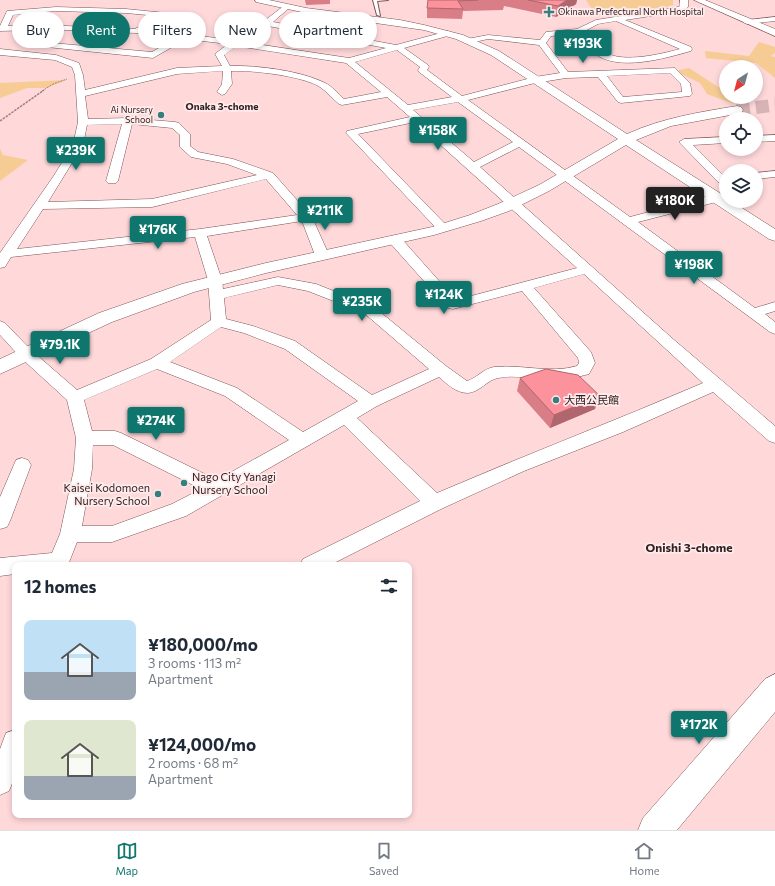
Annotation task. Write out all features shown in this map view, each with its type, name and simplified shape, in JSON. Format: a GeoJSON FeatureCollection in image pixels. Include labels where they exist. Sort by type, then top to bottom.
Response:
{"type":"FeatureCollection","features":[{"type":"Feature","properties":{"kind":"street"},"geometry":{"type":"LineString","coordinates":[[258,0],[267,1],[285,7],[395,22],[448,33],[470,41],[495,53],[775,236]]}},
{"type":"Feature","properties":{"kind":"street"},"geometry":{"type":"LineString","coordinates":[[542,43],[544,38],[549,34],[578,32],[590,27],[596,22],[680,9],[684,7],[684,0]]}},
{"type":"Feature","properties":{"kind":"street"},"geometry":{"type":"LineString","coordinates":[[698,0],[775,33]]}},
{"type":"Feature","properties":{"kind":"street"},"geometry":{"type":"LineString","coordinates":[[126,11],[138,4]]}},
{"type":"Feature","properties":{"kind":"street"},"geometry":{"type":"LineString","coordinates":[[271,19],[285,7]]}},
{"type":"Feature","properties":{"kind":"street"},"geometry":{"type":"LineString","coordinates":[[1,28],[10,13],[56,9],[166,14],[136,31],[64,28]]}},
{"type":"Feature","properties":{"kind":"street"},"geometry":{"type":"LineString","coordinates":[[578,32],[602,54],[608,57],[622,59],[659,57],[688,49],[617,19]]}},
{"type":"Feature","properties":{"kind":"street"},"geometry":{"type":"LineString","coordinates":[[747,22],[775,19]]}},
{"type":"Feature","properties":{"kind":"street"},"geometry":{"type":"LineString","coordinates":[[271,24],[399,48],[425,67],[422,70],[460,99],[629,220],[775,329]]}},
{"type":"Feature","properties":{"kind":"street"},"geometry":{"type":"LineString","coordinates":[[1,28],[12,28]]}},
{"type":"Feature","properties":{"kind":"street"},"geometry":{"type":"LineString","coordinates":[[267,48],[349,61],[448,33]]}},
{"type":"Feature","properties":{"kind":"street"},"geometry":{"type":"LineString","coordinates":[[470,41],[488,37],[542,43],[566,75]]}},
{"type":"Feature","properties":{"kind":"street"},"geometry":{"type":"LineString","coordinates":[[64,46],[153,54],[164,48]]}},
{"type":"Feature","properties":{"kind":"street"},"geometry":{"type":"LineString","coordinates":[[222,92],[227,84],[227,68],[219,54],[228,48]]}},
{"type":"Feature","properties":{"kind":"street"},"geometry":{"type":"LineString","coordinates":[[0,52],[56,58],[67,60],[76,65],[79,75],[83,122],[78,145],[40,206],[3,259]]}},
{"type":"Feature","properties":{"kind":"street"},"geometry":{"type":"LineString","coordinates":[[349,61],[418,118],[714,385],[775,436]]}},
{"type":"Feature","properties":{"kind":"street"},"geometry":{"type":"LineString","coordinates":[[80,94],[177,71],[227,68],[263,70],[306,78],[323,85],[342,102],[389,94]]}},
{"type":"Feature","properties":{"kind":"street"},"geometry":{"type":"LineString","coordinates":[[406,108],[460,99],[535,80],[566,75],[672,70],[684,83],[687,94],[620,100],[600,74]]}},
{"type":"Feature","properties":{"kind":"street"},"geometry":{"type":"LineString","coordinates":[[0,367],[75,330],[140,304],[215,288],[322,255],[395,240],[461,223],[514,203],[568,176],[626,139],[650,129],[684,119],[737,110]]}},
{"type":"Feature","properties":{"kind":"street"},"geometry":{"type":"LineString","coordinates":[[418,118],[351,133],[443,228]]}},
{"type":"Feature","properties":{"kind":"street"},"geometry":{"type":"LineString","coordinates":[[83,122],[128,121],[175,125],[185,134],[185,147],[195,155],[229,161],[269,175],[306,217],[322,255]]}},
{"type":"Feature","properties":{"kind":"street"},"geometry":{"type":"LineString","coordinates":[[112,181],[128,121]]}},
{"type":"Feature","properties":{"kind":"street"},"geometry":{"type":"LineString","coordinates":[[763,139],[775,138]]}},
{"type":"Feature","properties":{"kind":"street"},"geometry":{"type":"LineString","coordinates":[[719,140],[684,142],[719,175]]}},
{"type":"Feature","properties":{"kind":"street"},"geometry":{"type":"LineString","coordinates":[[473,167],[520,142]]}},
{"type":"Feature","properties":{"kind":"street"},"geometry":{"type":"LineString","coordinates":[[763,175],[775,174]]}},
{"type":"Feature","properties":{"kind":"street"},"geometry":{"type":"LineString","coordinates":[[40,206],[152,203],[269,175]]}},
{"type":"Feature","properties":{"kind":"street"},"geometry":{"type":"LineString","coordinates":[[696,184],[719,181]]}},
{"type":"Feature","properties":{"kind":"street"},"geometry":{"type":"LineString","coordinates":[[629,220],[716,198]]}},
{"type":"Feature","properties":{"kind":"street"},"geometry":{"type":"LineString","coordinates":[[3,259],[200,233],[306,217]]}},
{"type":"Feature","properties":{"kind":"street"},"geometry":{"type":"LineString","coordinates":[[200,233],[215,288],[218,322]]}},
{"type":"Feature","properties":{"kind":"street"},"geometry":{"type":"LineString","coordinates":[[395,240],[453,305],[587,269]]}},
{"type":"Feature","properties":{"kind":"street"},"geometry":{"type":"LineString","coordinates":[[215,288],[278,281],[311,287],[369,310],[440,370],[458,384],[467,387],[476,384],[492,373],[511,371],[553,375],[569,374],[583,370],[587,363],[585,356],[525,286]]}},
{"type":"Feature","properties":{"kind":"street"},"geometry":{"type":"LineString","coordinates":[[754,313],[775,306]]}},
{"type":"Feature","properties":{"kind":"street"},"geometry":{"type":"LineString","coordinates":[[75,397],[157,364],[218,322],[248,329],[290,344],[371,402]]}},
{"type":"Feature","properties":{"kind":"street"},"geometry":{"type":"LineString","coordinates":[[0,326],[26,354],[75,397],[85,438],[83,469],[70,534],[60,562]]}},
{"type":"Feature","properties":{"kind":"street"},"geometry":{"type":"LineString","coordinates":[[157,364],[231,392],[302,440]]}},
{"type":"Feature","properties":{"kind":"street"},"geometry":{"type":"LineString","coordinates":[[70,534],[112,534],[179,510],[371,402],[440,370]]}},
{"type":"Feature","properties":{"kind":"street"},"geometry":{"type":"LineString","coordinates":[[316,562],[434,502],[518,466],[617,427],[714,385]]}},
{"type":"Feature","properties":{"kind":"street"},"geometry":{"type":"LineString","coordinates":[[345,416],[434,502]]}},
{"type":"Feature","properties":{"kind":"street"},"geometry":{"type":"LineString","coordinates":[[85,438],[116,438],[217,488]]}},
{"type":"Feature","properties":{"kind":"street"},"geometry":{"type":"LineString","coordinates":[[0,521],[22,465]]}},
{"type":"Feature","properties":{"kind":"street"},"geometry":{"type":"LineString","coordinates":[[0,567],[12,566]]}},
{"type":"Feature","properties":{"kind":"street"},"geometry":{"type":"LineString","coordinates":[[655,830],[775,689]]}},
{"type":"Feature","properties":{"kind":"street"},"geometry":{"type":"LineString","coordinates":[[0,782],[12,750]]}},
{"type":"Feature","properties":{"kind":"lane"},"geometry":{"type":"LineString","coordinates":[[379,14],[375,0],[386,0]]}},
{"type":"Feature","properties":{"kind":"path"},"geometry":{"type":"LineString","coordinates":[[0,120],[53,84],[79,75]]}},
{"type":"Feature","properties":{"kind":"shaded area"},"geometry":{"type":"Polygon","coordinates":[[[586,0],[673,0],[673,5],[651,12],[626,12],[609,8],[599,11],[591,8],[586,0]]]}},
{"type":"Feature","properties":{"kind":"shaded area"},"geometry":{"type":"Polygon","coordinates":[[[759,42],[775,47],[775,53],[771,56],[775,57],[775,78],[763,69],[763,60],[726,60],[706,58],[705,51],[749,56],[759,42]]]}},
{"type":"Feature","properties":{"kind":"shaded area"},"geometry":{"type":"Polygon","coordinates":[[[689,68],[719,87],[719,98],[707,94],[700,83],[675,71],[689,68]]]}},
{"type":"Feature","properties":{"kind":"shaded area"},"geometry":{"type":"Polygon","coordinates":[[[67,80],[46,88],[27,88],[0,98],[0,83],[67,80]]]}},
{"type":"Feature","properties":{"kind":"shaded area"},"geometry":{"type":"Polygon","coordinates":[[[0,149],[3,155],[28,160],[0,181],[0,149]]]}},
{"type":"Feature","properties":{"kind":"building"},"geometry":{"type":"Polygon","coordinates":[[[428,0],[478,0],[458,1],[463,9],[427,8],[428,0]]]}},
{"type":"Feature","properties":{"kind":"building"},"geometry":{"type":"Polygon","coordinates":[[[528,0],[567,0],[558,6],[528,0]]]}},
{"type":"Feature","properties":{"kind":"building"},"geometry":{"type":"Polygon","coordinates":[[[546,369],[578,375],[600,396],[554,415],[520,378],[546,369]]]}},
{"type":"Feature","properties":{"kind":"tunnel"},"geometry":{"type":"LineString","coordinates":[[737,110],[775,105]]}},
{"type":"Feature","properties":{"kind":"place","name":"Okinawa Prefectural North Hospital"},"geometry":{"type":"Point","coordinates":[549,12]}},
{"type":"Feature","properties":{"kind":"place","name":"Ai Nursery School"},"geometry":{"type":"Point","coordinates":[161,115]}},
{"type":"Feature","properties":{"kind":"place","name":"大西公民館"},"geometry":{"type":"Point","coordinates":[556,400]}},
{"type":"Feature","properties":{"kind":"place","name":"Nago City Yanagi Nursery School"},"geometry":{"type":"Point","coordinates":[184,483]}},
{"type":"Feature","properties":{"kind":"place","name":"Kaisei Kodomoen Nursery School"},"geometry":{"type":"Point","coordinates":[158,494]}},
{"type":"Feature","properties":{"kind":"district","name":"Onaka 3-chome"},"geometry":{"type":"Point","coordinates":[222,106]}},
{"type":"Feature","properties":{"kind":"district","name":"Onishi 3-chome"},"geometry":{"type":"Point","coordinates":[689,548]}}]}
